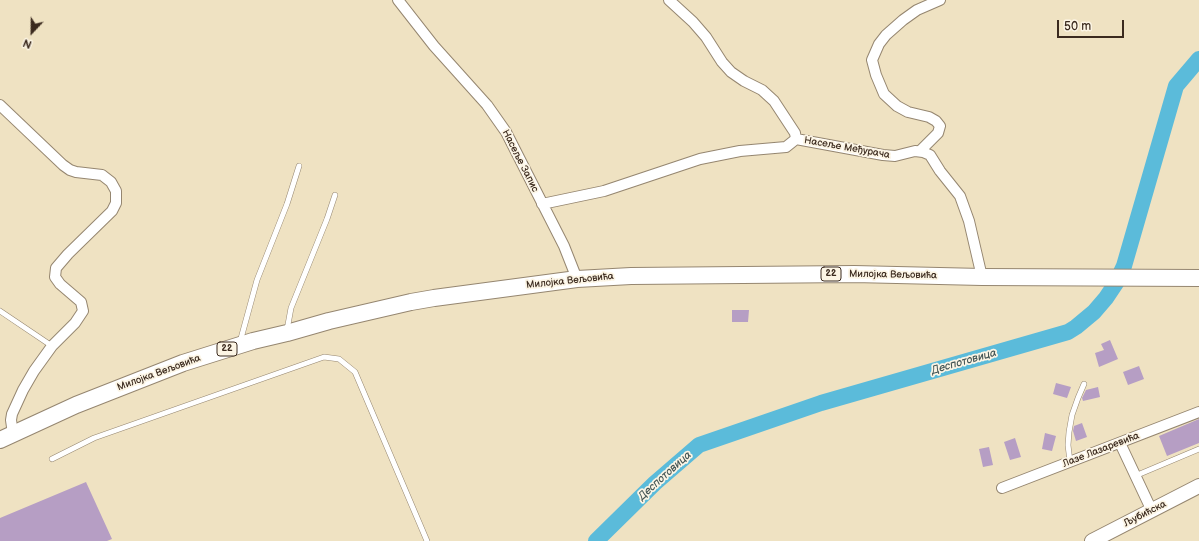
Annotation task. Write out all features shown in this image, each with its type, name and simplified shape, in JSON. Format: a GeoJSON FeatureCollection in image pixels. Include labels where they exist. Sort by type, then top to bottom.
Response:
{"type":"FeatureCollection","features":[{"type":"Feature","properties":{"kind":"main road","name":"Милојка Вељовића"},"geometry":{"type":"LineString","coordinates":[[6,437],[76,405],[137,380],[239,345],[329,321],[411,302],[576,279],[706,274],[854,274],[982,277],[1199,278]]}},
{"type":"Feature","properties":{"kind":"street","name":"Насеље Запис"},"geometry":{"type":"LineString","coordinates":[[398,0],[434,46],[487,105],[506,132],[564,246],[576,279]]}},
{"type":"Feature","properties":{"kind":"street","name":"Насеље Међурача"},"geometry":{"type":"LineString","coordinates":[[669,0],[693,22],[706,37],[722,62],[731,72],[744,81],[762,90],[774,101],[795,133],[796,139]]}},
{"type":"Feature","properties":{"kind":"street"},"geometry":{"type":"LineString","coordinates":[[920,152],[938,133],[940,126],[936,121],[929,117],[908,112],[892,102],[884,94],[876,75],[872,60],[879,44],[886,35],[917,10],[940,0]]}},
{"type":"Feature","properties":{"kind":"street"},"geometry":{"type":"LineString","coordinates":[[0,105],[63,165],[76,172],[102,175],[111,182],[116,191],[116,203],[112,211],[60,262],[56,268],[55,276],[60,284],[81,302],[83,310],[75,323],[52,346],[34,371],[14,406],[6,437]]}},
{"type":"Feature","properties":{"kind":"street","name":"Насеље Међурача"},"geometry":{"type":"LineString","coordinates":[[542,204],[604,191],[700,159],[740,151],[786,147],[796,139],[883,156],[895,156],[915,151],[920,152]]}},
{"type":"Feature","properties":{"kind":"street"},"geometry":{"type":"LineString","coordinates":[[920,152],[930,155],[940,171],[960,196],[969,221],[982,277]]}},
{"type":"Feature","properties":{"kind":"street","name":"Лазе Лазаревића"},"geometry":{"type":"LineString","coordinates":[[1002,488],[1199,412]]}},
{"type":"Feature","properties":{"kind":"street"},"geometry":{"type":"LineString","coordinates":[[1120,443],[1152,511]]}},
{"type":"Feature","properties":{"kind":"street","name":"Љубићска"},"geometry":{"type":"LineString","coordinates":[[1092,541],[1199,486]]}},
{"type":"Feature","properties":{"kind":"lane"},"geometry":{"type":"LineString","coordinates":[[239,345],[257,280],[299,166]]}},
{"type":"Feature","properties":{"kind":"lane"},"geometry":{"type":"LineString","coordinates":[[287,333],[290,308],[326,219],[334,195]]}},
{"type":"Feature","properties":{"kind":"lane"},"geometry":{"type":"LineString","coordinates":[[0,311],[52,346]]}},
{"type":"Feature","properties":{"kind":"lane"},"geometry":{"type":"LineString","coordinates":[[52,459],[94,438],[324,357],[339,359],[355,372],[427,541]]}},
{"type":"Feature","properties":{"kind":"lane"},"geometry":{"type":"LineString","coordinates":[[1070,462],[1068,444],[1072,415],[1084,384]]}},
{"type":"Feature","properties":{"kind":"lane"},"geometry":{"type":"LineString","coordinates":[[1135,476],[1199,449]]}},
{"type":"Feature","properties":{"kind":"building"},"geometry":{"type":"Polygon","coordinates":[[[732,310],[749,310],[748,322],[732,322],[732,310]]]}},
{"type":"Feature","properties":{"kind":"building"},"geometry":{"type":"Polygon","coordinates":[[[1110,340],[1118,359],[1099,367],[1095,353],[1104,350],[1101,344],[1110,340]]]}},
{"type":"Feature","properties":{"kind":"building"},"geometry":{"type":"Polygon","coordinates":[[[1139,366],[1144,379],[1128,385],[1123,372],[1139,366]]]}},
{"type":"Feature","properties":{"kind":"building"},"geometry":{"type":"Polygon","coordinates":[[[1056,383],[1071,387],[1067,398],[1053,394],[1056,383]]]}},
{"type":"Feature","properties":{"kind":"building"},"geometry":{"type":"Polygon","coordinates":[[[1098,387],[1100,397],[1083,401],[1082,398],[1086,390],[1098,387]]]}},
{"type":"Feature","properties":{"kind":"building"},"geometry":{"type":"Polygon","coordinates":[[[1199,419],[1199,443],[1167,456],[1159,436],[1199,419]]]}},
{"type":"Feature","properties":{"kind":"building"},"geometry":{"type":"Polygon","coordinates":[[[1082,423],[1087,437],[1076,441],[1073,431],[1074,426],[1082,423]]]}},
{"type":"Feature","properties":{"kind":"building"},"geometry":{"type":"Polygon","coordinates":[[[1045,433],[1056,436],[1052,451],[1042,449],[1045,433]]]}},
{"type":"Feature","properties":{"kind":"building"},"geometry":{"type":"Polygon","coordinates":[[[1015,438],[1021,457],[1010,460],[1004,442],[1015,438]]]}},
{"type":"Feature","properties":{"kind":"building"},"geometry":{"type":"Polygon","coordinates":[[[989,447],[993,465],[983,467],[979,449],[989,447]]]}},
{"type":"Feature","properties":{"kind":"building"},"geometry":{"type":"Polygon","coordinates":[[[86,482],[112,539],[107,541],[0,541],[0,518],[86,482]]]}},
{"type":"Feature","properties":{"kind":"waterway","name":"Деспотовица"},"geometry":{"type":"LineString","coordinates":[[596,541],[655,483],[699,445],[821,403],[1068,332],[1076,327],[1094,312],[1106,298],[1116,283],[1124,266],[1176,86],[1199,59]]}}]}
